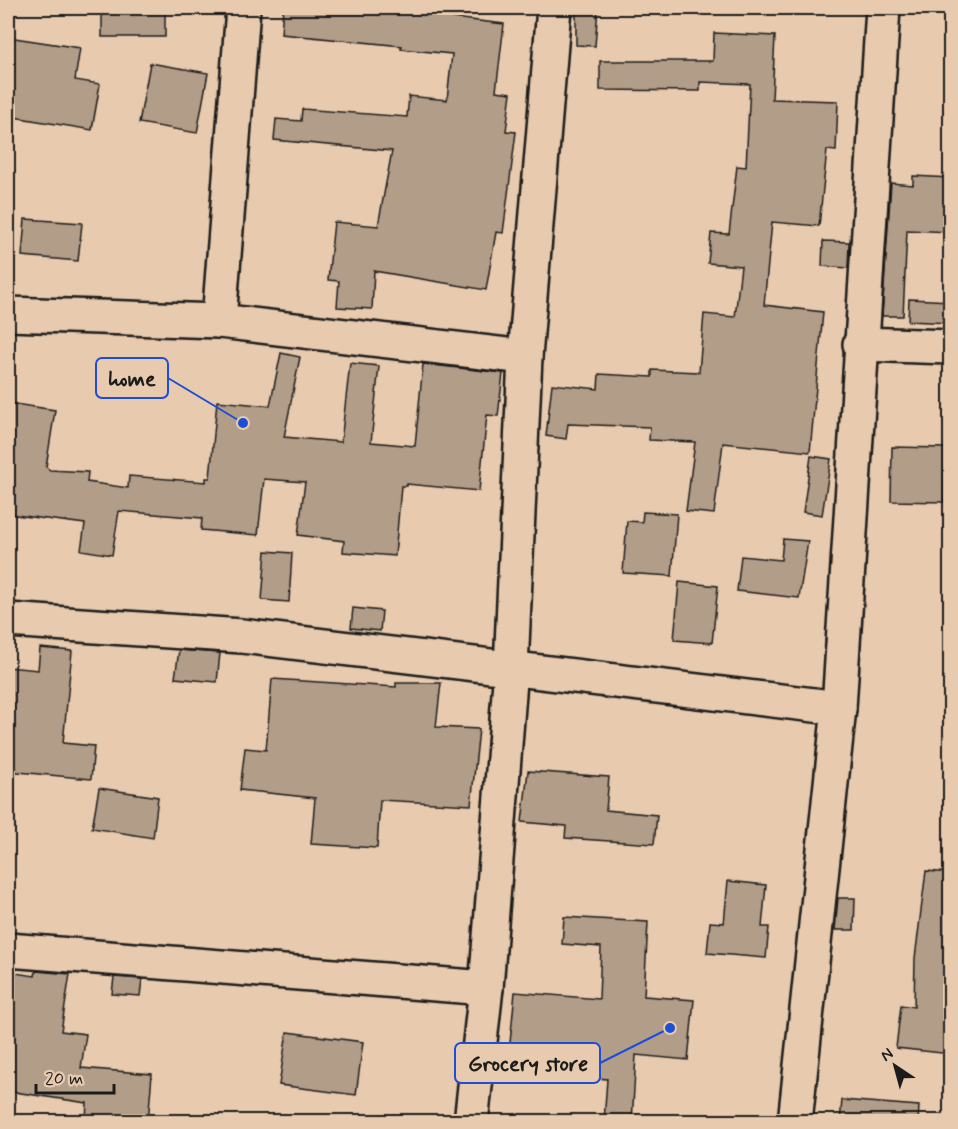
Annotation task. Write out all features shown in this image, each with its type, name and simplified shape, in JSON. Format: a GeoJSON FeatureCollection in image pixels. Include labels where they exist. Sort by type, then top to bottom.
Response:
{"type":"FeatureCollection","features":[{"type":"Feature","properties":{"kind":"street"},"geometry":{"type":"LineString","coordinates":[[219,321],[243,8]]}},
{"type":"Feature","properties":{"kind":"street"},"geometry":{"type":"LineString","coordinates":[[471,1122],[486,988],[511,668],[525,357],[554,8]]}},
{"type":"Feature","properties":{"kind":"street"},"geometry":{"type":"LineString","coordinates":[[795,1122],[839,708],[860,344],[883,8]]}},
{"type":"Feature","properties":{"kind":"street"},"geometry":{"type":"LineString","coordinates":[[8,314],[219,321],[525,357]]}},
{"type":"Feature","properties":{"kind":"street"},"geometry":{"type":"LineString","coordinates":[[860,344],[951,346]]}},
{"type":"Feature","properties":{"kind":"street"},"geometry":{"type":"LineString","coordinates":[[8,620],[242,636],[839,708]]}},
{"type":"Feature","properties":{"kind":"street"},"geometry":{"type":"LineString","coordinates":[[8,950],[486,988]]}},
{"type":"Feature","properties":{"kind":"building"},"geometry":{"type":"Polygon","coordinates":[[[102,8],[165,8],[165,37],[102,37],[102,8]]]}},
{"type":"Feature","properties":{"kind":"building"},"geometry":{"type":"Polygon","coordinates":[[[283,8],[453,8],[453,18],[504,24],[496,91],[511,93],[506,131],[516,132],[503,233],[496,232],[486,290],[374,271],[372,309],[337,307],[339,281],[328,280],[334,222],[378,226],[392,151],[274,140],[276,119],[301,121],[302,109],[407,117],[409,96],[447,100],[452,54],[401,49],[402,46],[281,34],[283,8]]]}},
{"type":"Feature","properties":{"kind":"building"},"geometry":{"type":"Polygon","coordinates":[[[576,8],[598,8],[595,46],[576,45],[576,8]]]}},
{"type":"Feature","properties":{"kind":"building"},"geometry":{"type":"Polygon","coordinates":[[[714,33],[775,36],[772,99],[838,101],[836,151],[827,150],[819,226],[772,222],[764,305],[823,312],[810,452],[723,443],[714,514],[686,511],[695,442],[649,440],[650,427],[568,424],[566,439],[546,436],[552,384],[598,389],[599,374],[652,377],[652,370],[699,372],[704,314],[735,317],[741,266],[708,263],[711,233],[729,234],[737,166],[746,167],[750,84],[700,82],[700,91],[600,90],[600,61],[713,61],[714,33]]]}},
{"type":"Feature","properties":{"kind":"building"},"geometry":{"type":"Polygon","coordinates":[[[8,37],[80,48],[75,80],[100,84],[92,130],[8,116],[8,37]]]}},
{"type":"Feature","properties":{"kind":"building"},"geometry":{"type":"Polygon","coordinates":[[[150,63],[208,73],[197,133],[139,123],[150,63]]]}},
{"type":"Feature","properties":{"kind":"building"},"geometry":{"type":"Polygon","coordinates":[[[913,176],[951,178],[951,232],[907,230],[903,316],[882,316],[891,183],[913,185],[913,176]]]}},
{"type":"Feature","properties":{"kind":"building"},"geometry":{"type":"Polygon","coordinates":[[[25,219],[82,223],[78,261],[22,256],[25,219]]]}},
{"type":"Feature","properties":{"kind":"building"},"geometry":{"type":"Polygon","coordinates":[[[823,241],[849,242],[848,268],[822,266],[823,241]]]}},
{"type":"Feature","properties":{"kind":"building"},"geometry":{"type":"Polygon","coordinates":[[[909,299],[951,301],[951,323],[908,321],[909,299]]]}},
{"type":"Feature","properties":{"kind":"building"},"geometry":{"type":"Polygon","coordinates":[[[281,353],[300,357],[284,437],[341,442],[350,363],[379,366],[371,442],[415,446],[423,364],[503,373],[498,416],[487,415],[479,491],[407,484],[407,486],[401,486],[395,556],[343,552],[344,541],[298,535],[305,482],[264,479],[258,535],[201,530],[202,518],[119,511],[112,555],[81,550],[85,524],[8,514],[8,403],[55,410],[46,467],[50,470],[88,472],[87,482],[128,488],[129,476],[206,482],[206,478],[210,478],[217,401],[270,406],[281,353]]]}},
{"type":"Feature","properties":{"kind":"building"},"geometry":{"type":"Polygon","coordinates":[[[892,447],[945,448],[944,502],[891,501],[892,447]]]}},
{"type":"Feature","properties":{"kind":"building"},"geometry":{"type":"Polygon","coordinates":[[[811,456],[831,459],[822,515],[803,512],[811,456]]]}},
{"type":"Feature","properties":{"kind":"building"},"geometry":{"type":"Polygon","coordinates":[[[643,512],[677,514],[672,576],[623,573],[627,521],[642,522],[643,512]]]}},
{"type":"Feature","properties":{"kind":"building"},"geometry":{"type":"Polygon","coordinates":[[[783,539],[808,541],[799,598],[737,591],[741,556],[781,560],[783,539]]]}},
{"type":"Feature","properties":{"kind":"building"},"geometry":{"type":"Polygon","coordinates":[[[266,551],[292,553],[289,602],[262,600],[266,551]]]}},
{"type":"Feature","properties":{"kind":"building"},"geometry":{"type":"Polygon","coordinates":[[[679,582],[718,586],[712,643],[674,640],[679,582]]]}},
{"type":"Feature","properties":{"kind":"building"},"geometry":{"type":"Polygon","coordinates":[[[353,608],[382,611],[380,631],[351,628],[353,608]]]}},
{"type":"Feature","properties":{"kind":"building"},"geometry":{"type":"Polygon","coordinates":[[[40,648],[72,651],[63,743],[94,746],[91,779],[8,771],[8,667],[38,670],[40,648]]]}},
{"type":"Feature","properties":{"kind":"building"},"geometry":{"type":"Polygon","coordinates":[[[179,650],[220,653],[217,682],[175,678],[179,650]]]}},
{"type":"Feature","properties":{"kind":"building"},"geometry":{"type":"Polygon","coordinates":[[[272,679],[396,687],[396,683],[441,683],[436,727],[479,729],[471,805],[380,800],[377,848],[311,844],[315,798],[240,790],[245,748],[266,750],[272,679]]]}},
{"type":"Feature","properties":{"kind":"building"},"geometry":{"type":"Polygon","coordinates":[[[528,771],[609,777],[606,810],[657,815],[654,844],[565,838],[566,826],[522,822],[528,771]]]}},
{"type":"Feature","properties":{"kind":"building"},"geometry":{"type":"Polygon","coordinates":[[[99,788],[158,797],[153,838],[92,828],[99,788]]]}},
{"type":"Feature","properties":{"kind":"building"},"geometry":{"type":"Polygon","coordinates":[[[926,871],[951,873],[951,1054],[896,1048],[901,1005],[914,1007],[915,958],[926,871]]]}},
{"type":"Feature","properties":{"kind":"building"},"geometry":{"type":"Polygon","coordinates":[[[728,881],[766,885],[762,927],[769,927],[766,958],[707,953],[710,922],[724,923],[728,881]]]}},
{"type":"Feature","properties":{"kind":"building"},"geometry":{"type":"Polygon","coordinates":[[[838,898],[855,898],[854,930],[835,930],[838,898]]]}},
{"type":"Feature","properties":{"kind":"building"},"geometry":{"type":"Polygon","coordinates":[[[564,917],[648,922],[644,996],[694,1000],[688,1060],[636,1055],[632,1122],[604,1122],[607,1079],[585,1077],[587,1049],[510,1043],[515,992],[599,999],[601,947],[562,944],[564,917]]]}},
{"type":"Feature","properties":{"kind":"building"},"geometry":{"type":"Polygon","coordinates":[[[36,971],[70,974],[61,1031],[86,1034],[81,1068],[152,1074],[148,1122],[86,1117],[87,1103],[8,1091],[8,972],[35,976],[36,971]]]}},
{"type":"Feature","properties":{"kind":"building"},"geometry":{"type":"Polygon","coordinates":[[[114,977],[142,979],[140,996],[112,994],[114,977]]]}},
{"type":"Feature","properties":{"kind":"building"},"geometry":{"type":"Polygon","coordinates":[[[287,1032],[363,1042],[356,1095],[279,1085],[287,1032]]]}},
{"type":"Feature","properties":{"kind":"building"},"geometry":{"type":"Polygon","coordinates":[[[842,1100],[919,1106],[918,1122],[840,1122],[842,1100]]]}},
{"type":"Feature","properties":{"kind":"place","name":"home"},"geometry":{"type":"Point","coordinates":[243,423]}},
{"type":"Feature","properties":{"kind":"place","name":"Grocery store"},"geometry":{"type":"Point","coordinates":[670,1028]}}]}
